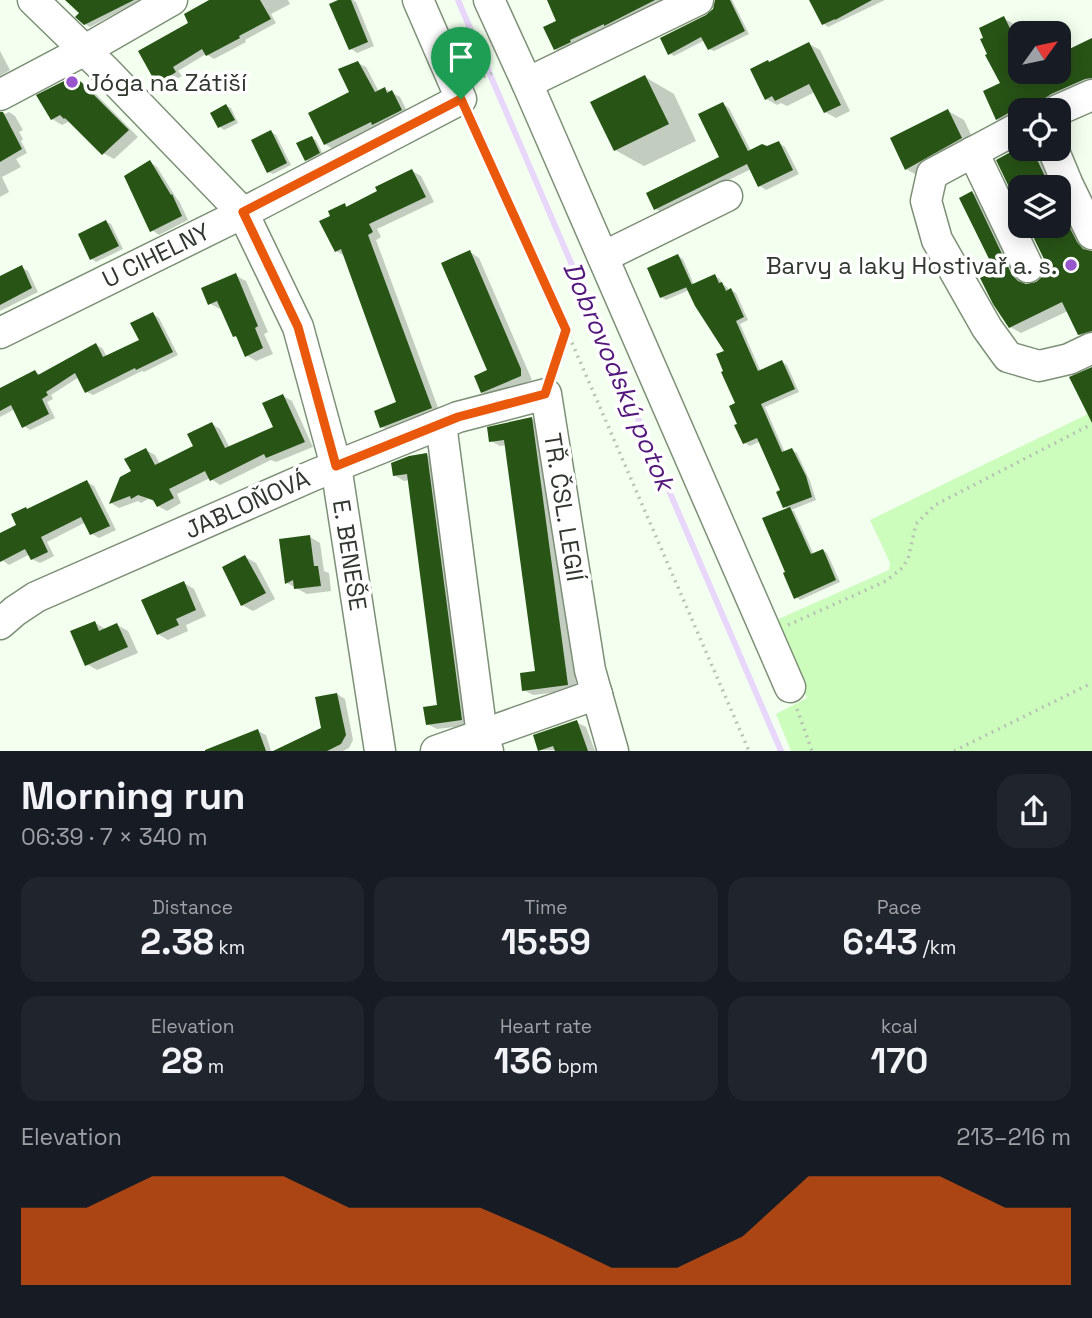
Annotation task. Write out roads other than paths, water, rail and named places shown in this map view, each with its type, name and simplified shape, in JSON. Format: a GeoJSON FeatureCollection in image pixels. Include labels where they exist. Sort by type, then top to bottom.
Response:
{"type":"FeatureCollection","features":[{"type":"Feature","properties":{"kind":"street","name":"E. BENEŠE"},"geometry":{"type":"LineString","coordinates":[[33,0],[243,212],[298,327],[336,466],[380,751]]}},
{"type":"Feature","properties":{"kind":"street"},"geometry":{"type":"LineString","coordinates":[[0,94],[85,50],[172,0]]}},
{"type":"Feature","properties":{"kind":"street","name":"U CIHELNY"},"geometry":{"type":"LineString","coordinates":[[0,333],[243,212],[467,90],[418,0]]}},
{"type":"Feature","properties":{"kind":"street"},"geometry":{"type":"LineString","coordinates":[[489,0],[790,687]]}},
{"type":"Feature","properties":{"kind":"street"},"geometry":{"type":"LineString","coordinates":[[527,83],[698,0]]}},
{"type":"Feature","properties":{"kind":"street"},"geometry":{"type":"LineString","coordinates":[[1071,104],[1092,95]]}},
{"type":"Feature","properties":{"kind":"street"},"geometry":{"type":"LineString","coordinates":[[1008,133],[932,174],[926,201],[937,240],[987,328],[1008,357],[1039,366],[1069,359],[1092,348]]}},
{"type":"Feature","properties":{"kind":"street"},"geometry":{"type":"LineString","coordinates":[[973,152],[1028,267]]}},
{"type":"Feature","properties":{"kind":"street"},"geometry":{"type":"LineString","coordinates":[[1058,161],[1092,234]]}},
{"type":"Feature","properties":{"kind":"street"},"geometry":{"type":"LineString","coordinates":[[603,257],[727,196]]}},
{"type":"Feature","properties":{"kind":"street","name":"JABLOŇOVÁ"},"geometry":{"type":"LineString","coordinates":[[0,624],[36,597],[336,466],[458,417],[545,394]]}},
{"type":"Feature","properties":{"kind":"street","name":"TŘ. ČSL. LEGIÍ"},"geometry":{"type":"LineString","coordinates":[[545,394],[590,670],[613,751]]}},
{"type":"Feature","properties":{"kind":"street"},"geometry":{"type":"LineString","coordinates":[[442,424],[485,743]]}},
{"type":"Feature","properties":{"kind":"street"},"geometry":{"type":"LineString","coordinates":[[436,751],[485,743],[597,694]]}},
{"type":"Feature","properties":{"kind":"waterway","name":"Dobrovodský potok"},"geometry":{"type":"LineString","coordinates":[[458,0],[781,751]]}},
{"type":"Feature","properties":{"kind":"place","name":"Jóga na Zátiší"},"geometry":{"type":"Point","coordinates":[72,82]}},
{"type":"Feature","properties":{"kind":"place","name":"Barvy a laky Hostivař a. s."},"geometry":{"type":"Point","coordinates":[1071,265]}}]}
